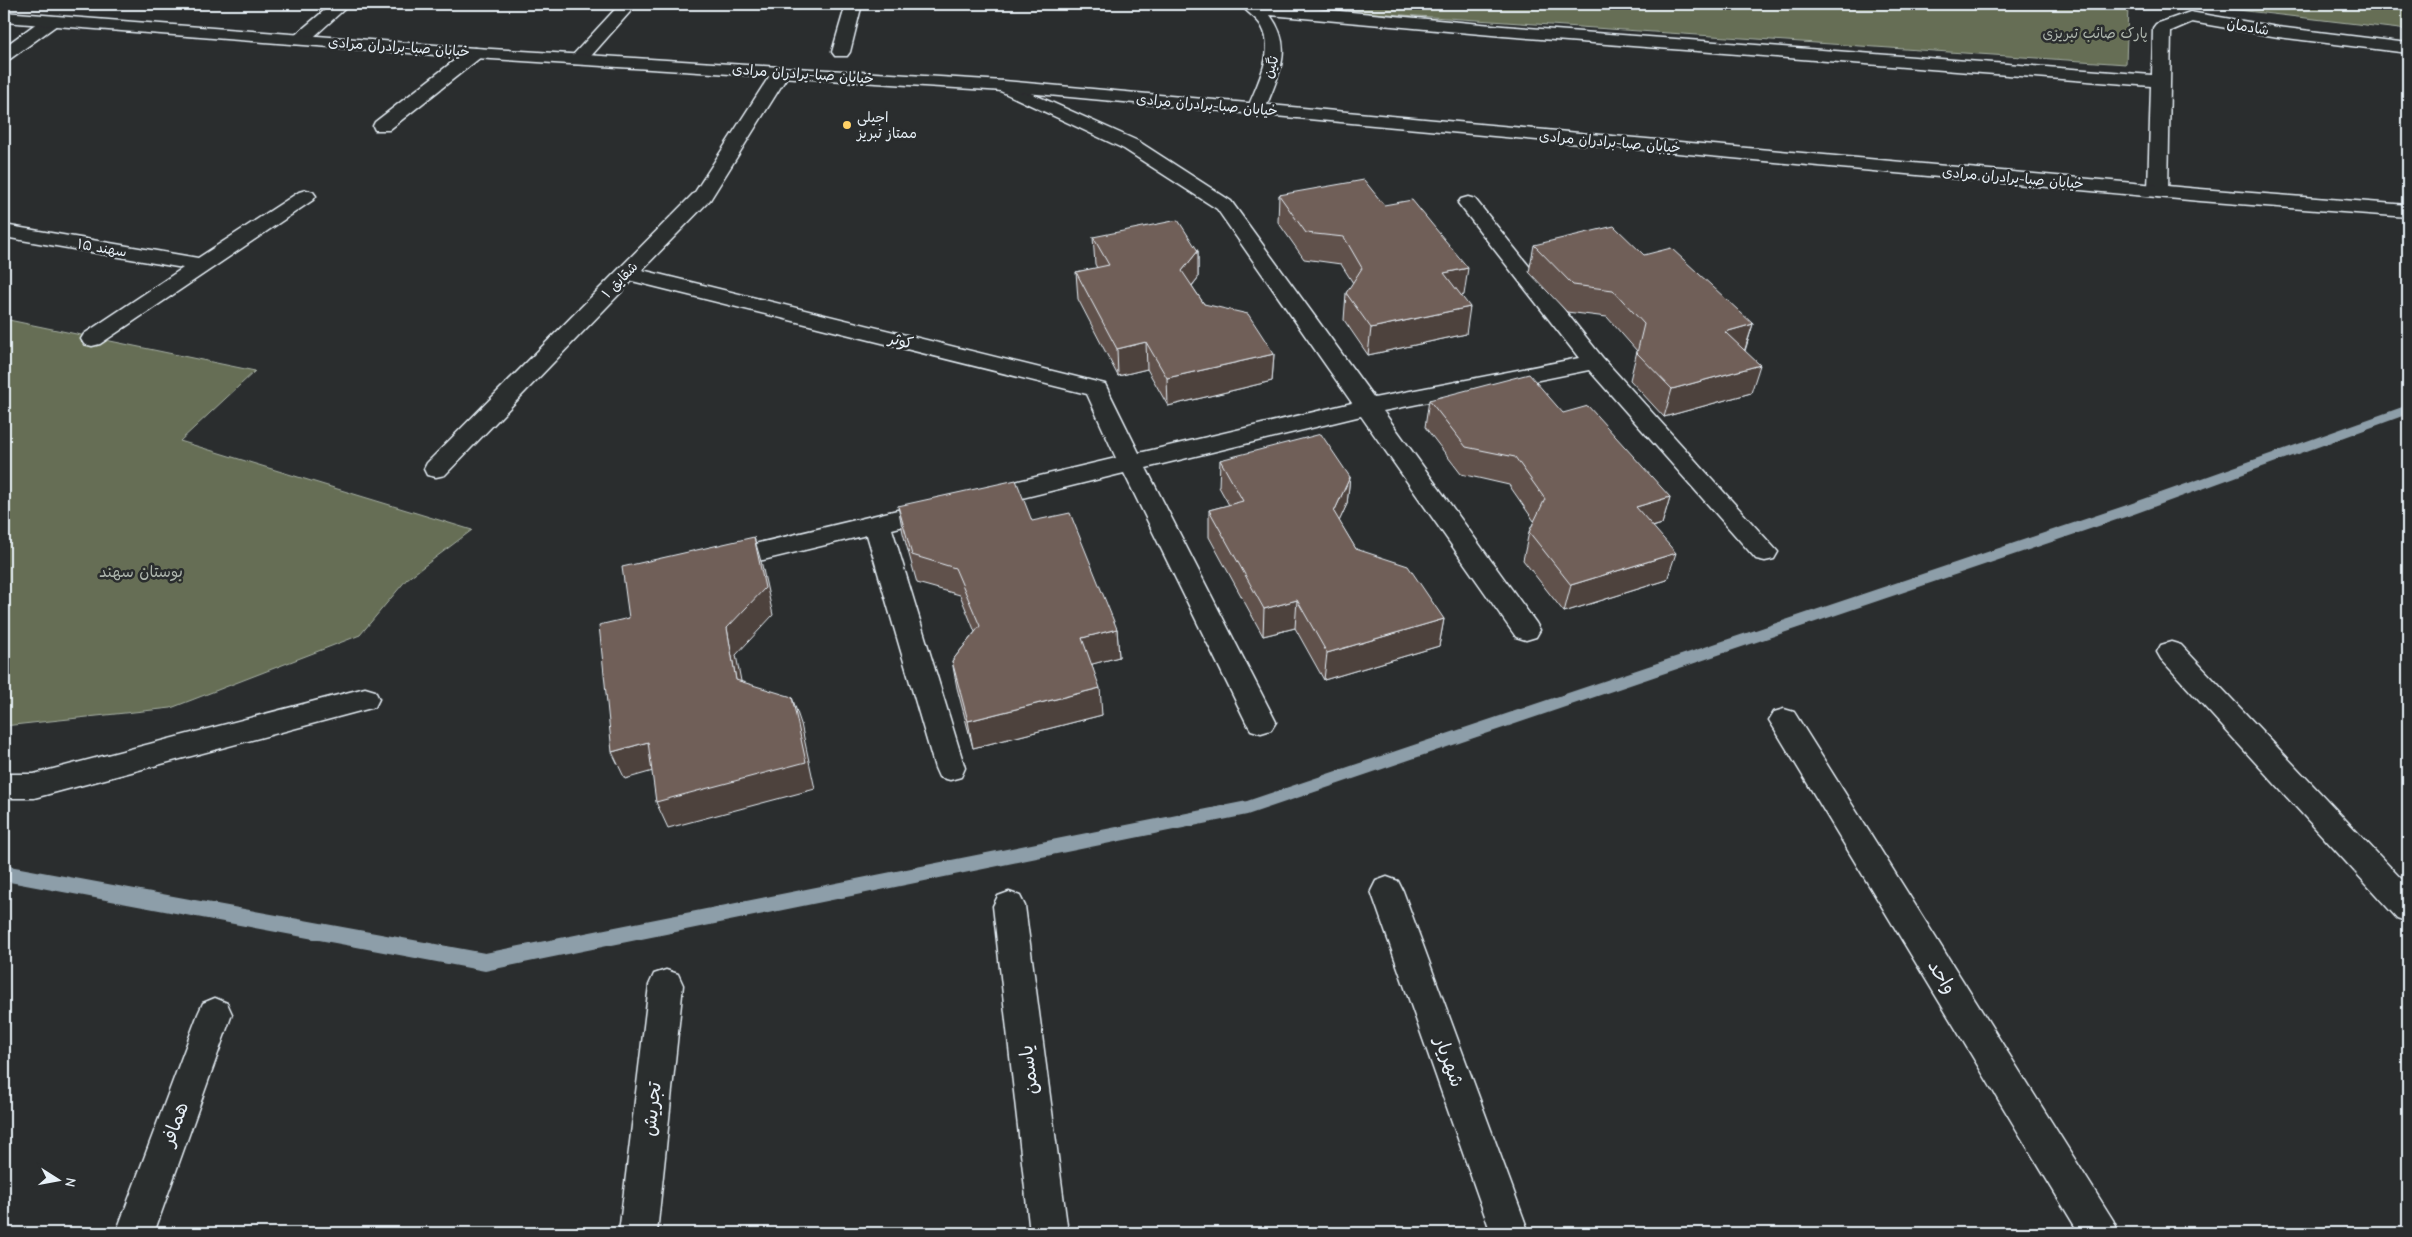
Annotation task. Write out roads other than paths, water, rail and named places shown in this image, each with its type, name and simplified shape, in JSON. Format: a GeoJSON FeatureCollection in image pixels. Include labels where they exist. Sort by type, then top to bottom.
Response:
{"type":"FeatureCollection","features":[{"type":"Feature","properties":{"kind":"street"},"geometry":{"type":"LineString","coordinates":[[4,55],[77,4]]}},
{"type":"Feature","properties":{"kind":"street"},"geometry":{"type":"LineString","coordinates":[[300,40],[342,4]]}},
{"type":"Feature","properties":{"kind":"street"},"geometry":{"type":"LineString","coordinates":[[578,60],[629,4]]}},
{"type":"Feature","properties":{"kind":"street"},"geometry":{"type":"LineString","coordinates":[[841,52],[854,4]]}},
{"type":"Feature","properties":{"kind":"street"},"geometry":{"type":"LineString","coordinates":[[1252,6],[1523,32],[2159,81]]}},
{"type":"Feature","properties":{"kind":"street","name":"نگین"},"geometry":{"type":"LineString","coordinates":[[1252,6],[1273,29],[1277,47],[1256,110]]}},
{"type":"Feature","properties":{"kind":"street","name":"خیابان صبا-برادران مرادی"},"geometry":{"type":"LineString","coordinates":[[4,17],[475,53],[1004,86],[2158,191],[2408,211]]}},
{"type":"Feature","properties":{"kind":"street","name":"شادمان"},"geometry":{"type":"LineString","coordinates":[[2158,191],[2159,81],[2162,28],[2190,17],[2278,32],[2408,48]]}},
{"type":"Feature","properties":{"kind":"street"},"geometry":{"type":"LineString","coordinates":[[382,126],[475,53]]}},
{"type":"Feature","properties":{"kind":"street","name":"شقایق ۱"},"geometry":{"type":"LineString","coordinates":[[436,469],[703,196],[781,72]]}},
{"type":"Feature","properties":{"kind":"street"},"geometry":{"type":"LineString","coordinates":[[1004,86],[1132,145],[1224,205],[1526,630]]}},
{"type":"Feature","properties":{"kind":"street"},"geometry":{"type":"LineString","coordinates":[[92,339],[306,196]]}},
{"type":"Feature","properties":{"kind":"street"},"geometry":{"type":"LineString","coordinates":[[1468,203],[1594,362],[1765,552]]}},
{"type":"Feature","properties":{"kind":"street","name":"سهند ۱۵"},"geometry":{"type":"LineString","coordinates":[[4,231],[200,266]]}},
{"type":"Feature","properties":{"kind":"street","name":"کوثر"},"geometry":{"type":"LineString","coordinates":[[627,273],[1097,389],[1131,463]]}},
{"type":"Feature","properties":{"kind":"street"},"geometry":{"type":"LineString","coordinates":[[742,556],[1366,407],[1594,362]]}},
{"type":"Feature","properties":{"kind":"street"},"geometry":{"type":"LineString","coordinates":[[1131,463],[1261,722]]}},
{"type":"Feature","properties":{"kind":"street"},"geometry":{"type":"LineString","coordinates":[[877,524],[950,768]]}},
{"type":"Feature","properties":{"kind":"street"},"geometry":{"type":"LineString","coordinates":[[2171,652],[2408,908]]}},
{"type":"Feature","properties":{"kind":"street"},"geometry":{"type":"LineString","coordinates":[[4,786],[34,786],[365,699]]}},
{"type":"Feature","properties":{"kind":"street","name":"واحد"},"geometry":{"type":"LineString","coordinates":[[1784,720],[2100,1233]]}},
{"type":"Feature","properties":{"kind":"street","name":"شهریار"},"geometry":{"type":"LineString","coordinates":[[1387,891],[1510,1233]]}},
{"type":"Feature","properties":{"kind":"street","name":"یاسمن"},"geometry":{"type":"LineString","coordinates":[[1009,906],[1049,1233]]}},
{"type":"Feature","properties":{"kind":"street","name":"تجریش"},"geometry":{"type":"LineString","coordinates":[[638,1233],[666,985]]}},
{"type":"Feature","properties":{"kind":"street","name":"همافر"},"geometry":{"type":"LineString","coordinates":[[135,1233],[215,1014]]}},
{"type":"Feature","properties":{"kind":"waterway"},"geometry":{"type":"LineString","coordinates":[[4,873],[485,962],[1247,808],[2129,510],[2408,409]]}},
{"type":"Feature","properties":{"kind":"place","name":"اجیلی ممتاز تبریز"},"geometry":{"type":"Point","coordinates":[847,125]}},
{"type":"Feature","properties":{"kind":"park label","name":"پارک صائب تبریزی"},"geometry":{"type":"Point","coordinates":[2095,33]}},
{"type":"Feature","properties":{"kind":"park label","name":"بوستان سهند"},"geometry":{"type":"Point","coordinates":[141,572]}}]}
